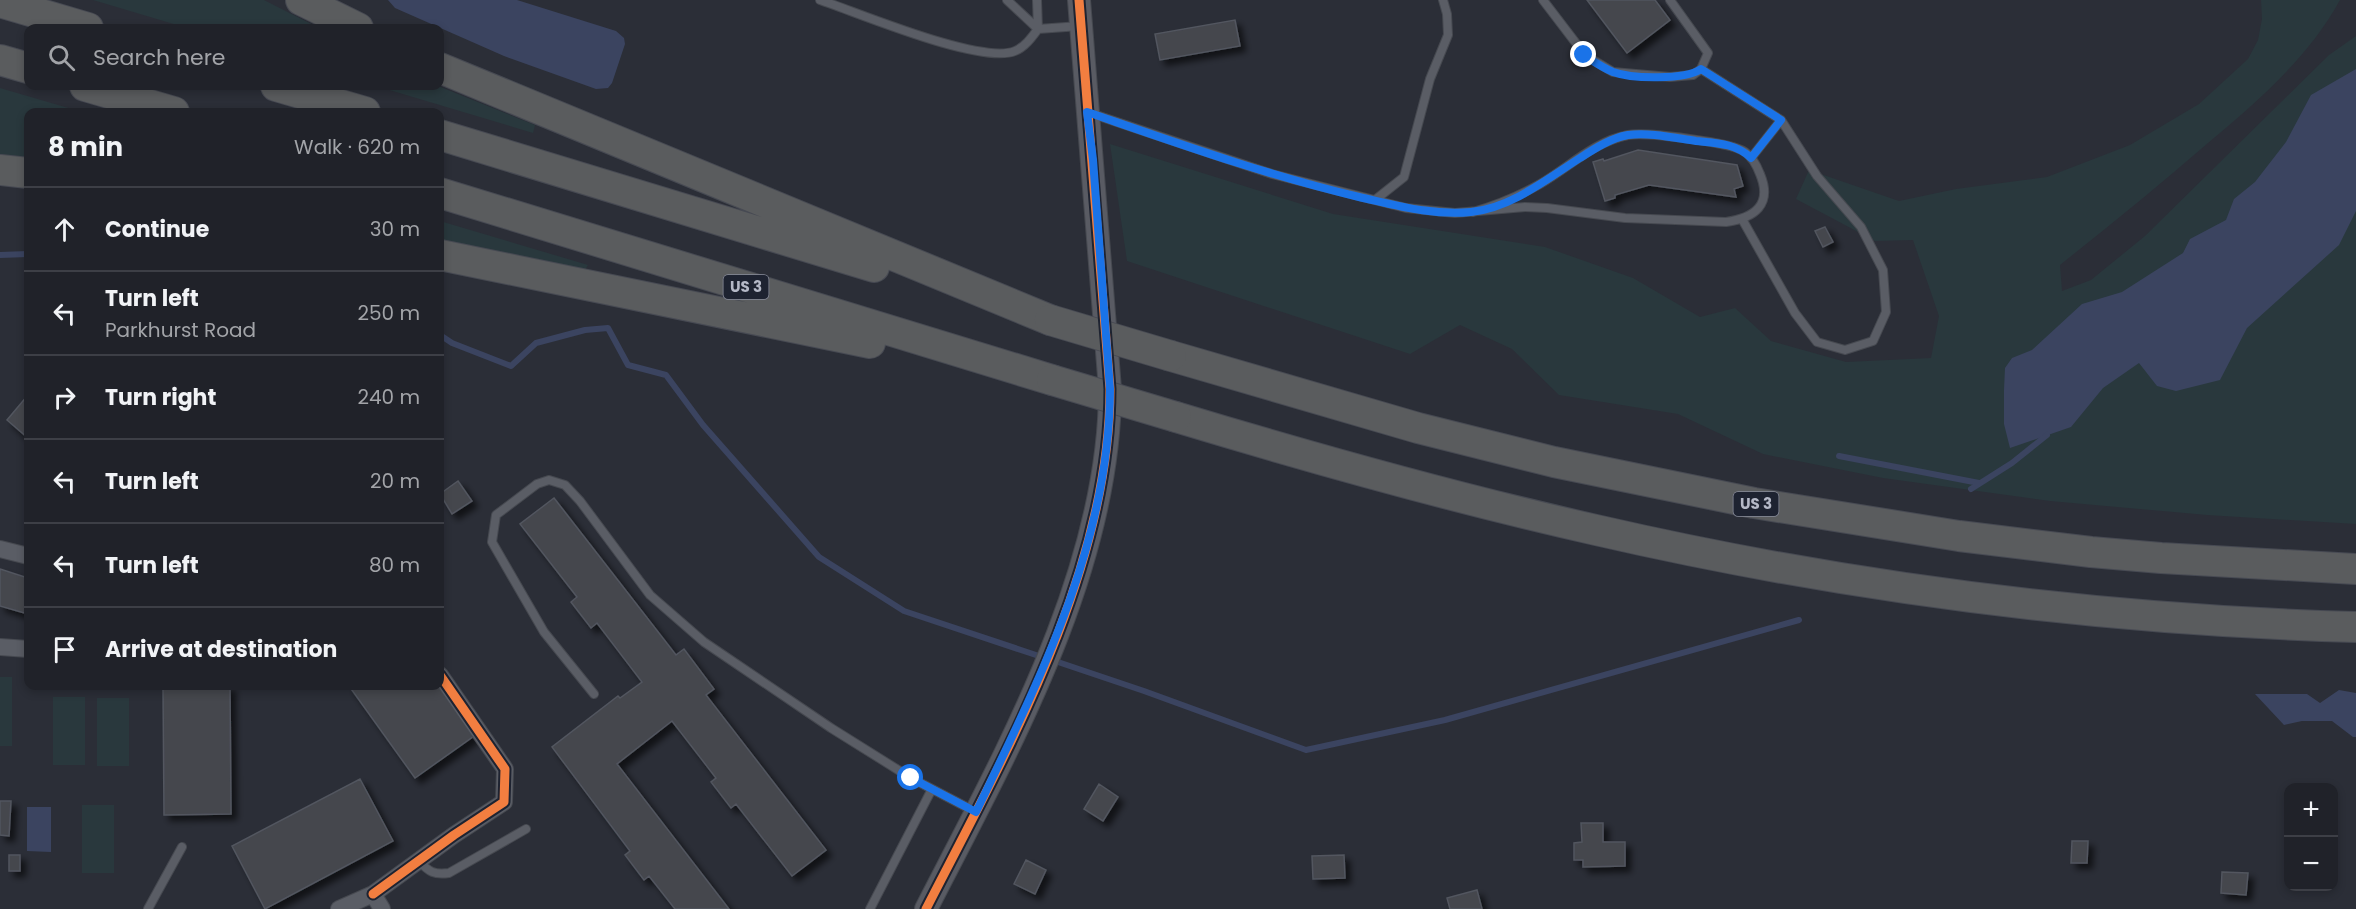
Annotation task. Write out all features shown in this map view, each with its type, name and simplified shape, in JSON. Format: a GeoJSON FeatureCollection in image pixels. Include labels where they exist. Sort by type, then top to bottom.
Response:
{"type":"FeatureCollection","features":[{"type":"Feature","properties":{"kind":"highway"},"geometry":{"type":"LineString","coordinates":[[301,0],[350,24]]}},
{"type":"Feature","properties":{"kind":"highway"},"geometry":{"type":"LineString","coordinates":[[0,2],[74,24]]}},
{"type":"Feature","properties":{"kind":"highway"},"geometry":{"type":"LineString","coordinates":[[0,60],[24,67]]}},
{"type":"Feature","properties":{"kind":"highway"},"geometry":{"type":"LineString","coordinates":[[444,70],[1050,320]]}},
{"type":"Feature","properties":{"kind":"highway"},"geometry":{"type":"LineString","coordinates":[[99,90],[160,108]]}},
{"type":"Feature","properties":{"kind":"highway"},"geometry":{"type":"LineString","coordinates":[[290,90],[351,108]]}},
{"type":"Feature","properties":{"kind":"highway","name":"US 3"},"geometry":{"type":"LineString","coordinates":[[444,136],[1050,320],[1418,428],[1576,467],[1754,503],[1914,529],[2091,552],[2356,569]]}},
{"type":"Feature","properties":{"kind":"highway"},"geometry":{"type":"LineString","coordinates":[[0,170],[24,173]]}},
{"type":"Feature","properties":{"kind":"highway","name":"US 3"},"geometry":{"type":"LineString","coordinates":[[444,194],[1328,463],[1610,534],[1758,563],[1929,590],[2061,606],[2212,619],[2356,627]]}},
{"type":"Feature","properties":{"kind":"highway"},"geometry":{"type":"LineString","coordinates":[[444,256],[1052,380]]}},
{"type":"Feature","properties":{"kind":"street"},"geometry":{"type":"LineString","coordinates":[[926,909],[976,812],[1051,648],[1078,575],[1093,525],[1106,463],[1110,389],[1079,0]]}},
{"type":"Feature","properties":{"kind":"street"},"geometry":{"type":"LineString","coordinates":[[0,549],[24,555]]}},
{"type":"Feature","properties":{"kind":"street"},"geometry":{"type":"LineString","coordinates":[[0,647],[24,649]]}},
{"type":"Feature","properties":{"kind":"street"},"geometry":{"type":"LineString","coordinates":[[339,909],[373,894],[504,802],[505,769],[444,681]]}},
{"type":"Feature","properties":{"kind":"street"},"geometry":{"type":"LineString","coordinates":[[373,894],[382,909]]}},
{"type":"Feature","properties":{"kind":"lane"},"geometry":{"type":"LineString","coordinates":[[820,0],[953,46],[983,53],[1015,51],[1028,42],[1038,29],[1037,0]]}},
{"type":"Feature","properties":{"kind":"lane"},"geometry":{"type":"LineString","coordinates":[[1006,0],[1038,29],[1080,26]]}},
{"type":"Feature","properties":{"kind":"lane"},"geometry":{"type":"LineString","coordinates":[[1375,200],[1404,177],[1430,79],[1448,35],[1447,14],[1443,0]]}},
{"type":"Feature","properties":{"kind":"lane"},"geometry":{"type":"LineString","coordinates":[[1543,0],[1584,55],[1613,72],[1670,77],[1693,75],[1701,69],[1708,52],[1670,0]]}},
{"type":"Feature","properties":{"kind":"lane"},"geometry":{"type":"LineString","coordinates":[[1701,69],[1781,120],[1817,176],[1861,226],[1883,270],[1886,312],[1873,341],[1845,351],[1817,342],[1795,313],[1742,219]]}},
{"type":"Feature","properties":{"kind":"lane"},"geometry":{"type":"LineString","coordinates":[[1087,112],[1239,164],[1375,200],[1433,212],[1473,212],[1524,207],[1625,218],[1725,222],[1742,219],[1753,213],[1762,205],[1765,195],[1764,183],[1751,158],[1745,152],[1727,145],[1651,135],[1629,135],[1599,146],[1541,183],[1508,200],[1473,212]]}},
{"type":"Feature","properties":{"kind":"lane"},"geometry":{"type":"LineString","coordinates":[[1751,158],[1781,120]]}},
{"type":"Feature","properties":{"kind":"lane"},"geometry":{"type":"LineString","coordinates":[[594,694],[544,632],[492,542],[496,515],[537,484],[549,480],[565,485],[580,501],[650,595],[704,642],[831,728],[932,789],[976,812]]}},
{"type":"Feature","properties":{"kind":"lane"},"geometry":{"type":"LineString","coordinates":[[870,909],[932,789]]}},
{"type":"Feature","properties":{"kind":"lane"},"geometry":{"type":"LineString","coordinates":[[419,861],[428,872],[437,875],[449,873],[526,829]]}},
{"type":"Feature","properties":{"kind":"lane"},"geometry":{"type":"LineString","coordinates":[[148,909],[182,847]]}},
{"type":"Feature","properties":{"kind":"shaded area"},"geometry":{"type":"Polygon","coordinates":[[[93,0],[264,0],[311,24],[174,24],[93,0]]]}},
{"type":"Feature","properties":{"kind":"shaded area"},"geometry":{"type":"Polygon","coordinates":[[[2261,0],[2340,0],[2313,41],[2281,78],[2172,174],[2060,265],[2062,291],[2091,280],[2145,236],[2329,55],[2356,36],[2356,524],[2207,515],[2050,501],[1883,478],[1763,454],[1678,414],[1559,395],[1512,349],[1460,325],[1410,354],[1127,261],[1110,144],[1333,214],[1545,247],[1633,278],[1700,317],[1735,308],[1771,341],[1846,362],[1931,358],[1939,316],[1913,240],[1875,241],[1796,199],[1809,170],[1899,201],[1956,189],[2047,177],[2130,145],[2199,104],[2248,59],[2258,40],[2262,19],[2261,0]]]}},
{"type":"Feature","properties":{"kind":"shaded area"},"geometry":{"type":"Polygon","coordinates":[[[0,88],[68,108],[24,108],[24,157],[0,154],[0,88]]]}},
{"type":"Feature","properties":{"kind":"shaded area"},"geometry":{"type":"Polygon","coordinates":[[[444,88],[535,125],[533,133],[389,90],[444,88]]]}},
{"type":"Feature","properties":{"kind":"shaded area"},"geometry":{"type":"Polygon","coordinates":[[[444,222],[588,265],[585,270],[444,241],[444,222]]]}},
{"type":"Feature","properties":{"kind":"shaded area"},"geometry":{"type":"Polygon","coordinates":[[[0,677],[12,677],[12,746],[0,746],[0,677]]]}},
{"type":"Feature","properties":{"kind":"shaded area"},"geometry":{"type":"Polygon","coordinates":[[[53,697],[85,697],[85,765],[53,765],[53,697]]]}},
{"type":"Feature","properties":{"kind":"shaded area"},"geometry":{"type":"Polygon","coordinates":[[[97,698],[129,698],[129,766],[97,766],[97,698]]]}},
{"type":"Feature","properties":{"kind":"shaded area"},"geometry":{"type":"Polygon","coordinates":[[[82,805],[114,805],[114,873],[82,873],[82,805]]]}},
{"type":"Feature","properties":{"kind":"water"},"geometry":{"type":"Polygon","coordinates":[[[388,0],[517,0],[616,31],[624,38],[625,44],[612,83],[608,88],[596,89],[504,56],[444,30],[444,24],[431,24],[395,8],[388,0]]]}},
{"type":"Feature","properties":{"kind":"water"},"geometry":{"type":"Polygon","coordinates":[[[2356,69],[2356,211],[2339,245],[2247,328],[2220,380],[2176,391],[2157,386],[2139,363],[2103,388],[2071,427],[2010,448],[2004,424],[2004,390],[2005,368],[2012,358],[2032,350],[2082,304],[2122,292],[2183,253],[2190,239],[2226,220],[2234,199],[2255,182],[2286,142],[2311,95],[2356,69]]]}},
{"type":"Feature","properties":{"kind":"water"},"geometry":{"type":"Polygon","coordinates":[[[2339,690],[2356,693],[2356,737],[2332,721],[2302,721],[2284,725],[2255,694],[2307,694],[2320,703],[2339,690]]]}},
{"type":"Feature","properties":{"kind":"water"},"geometry":{"type":"Polygon","coordinates":[[[27,807],[51,807],[51,852],[27,851],[27,807]]]}},
{"type":"Feature","properties":{"kind":"building"},"geometry":{"type":"Polygon","coordinates":[[[1587,0],[1655,0],[1670,20],[1627,53],[1587,0]]]}},
{"type":"Feature","properties":{"kind":"building"},"geometry":{"type":"Polygon","coordinates":[[[1235,20],[1240,46],[1160,60],[1155,34],[1235,20]]]}},
{"type":"Feature","properties":{"kind":"building"},"geometry":{"type":"Polygon","coordinates":[[[1638,150],[1737,165],[1743,186],[1734,189],[1736,197],[1649,185],[1615,195],[1615,198],[1605,201],[1593,162],[1603,159],[1604,161],[1638,150]]]}},
{"type":"Feature","properties":{"kind":"building"},"geometry":{"type":"Polygon","coordinates":[[[1825,227],[1833,242],[1823,247],[1815,231],[1825,227]]]}},
{"type":"Feature","properties":{"kind":"building"},"geometry":{"type":"Polygon","coordinates":[[[24,400],[24,435],[7,420],[24,400]]]}},
{"type":"Feature","properties":{"kind":"building"},"geometry":{"type":"Polygon","coordinates":[[[458,481],[472,501],[452,514],[444,501],[444,491],[458,481]]]}},
{"type":"Feature","properties":{"kind":"building"},"geometry":{"type":"Polygon","coordinates":[[[554,498],[676,655],[684,649],[714,689],[706,695],[826,850],[792,876],[736,804],[731,808],[711,782],[716,778],[672,721],[617,764],[729,909],[675,909],[649,876],[644,880],[625,855],[630,851],[552,747],[618,696],[620,698],[642,682],[597,623],[591,628],[571,602],[577,597],[520,524],[554,498]]]}},
{"type":"Feature","properties":{"kind":"building"},"geometry":{"type":"Polygon","coordinates":[[[0,569],[24,577],[24,613],[0,606],[0,569]]]}},
{"type":"Feature","properties":{"kind":"building"},"geometry":{"type":"Polygon","coordinates":[[[163,690],[230,690],[231,814],[164,815],[163,690]]]}},
{"type":"Feature","properties":{"kind":"building"},"geometry":{"type":"Polygon","coordinates":[[[352,690],[441,690],[474,736],[415,778],[352,690]]]}},
{"type":"Feature","properties":{"kind":"building"},"geometry":{"type":"Polygon","coordinates":[[[360,779],[393,841],[265,909],[232,846],[360,779]]]}},
{"type":"Feature","properties":{"kind":"building"},"geometry":{"type":"Polygon","coordinates":[[[1099,784],[1118,797],[1103,821],[1084,809],[1099,784]]]}},
{"type":"Feature","properties":{"kind":"building"},"geometry":{"type":"Polygon","coordinates":[[[0,801],[11,801],[9,836],[0,835],[0,801]]]}},
{"type":"Feature","properties":{"kind":"building"},"geometry":{"type":"Polygon","coordinates":[[[1581,823],[1603,823],[1603,842],[1625,842],[1625,866],[1583,867],[1583,860],[1574,860],[1574,843],[1582,842],[1581,823]]]}},
{"type":"Feature","properties":{"kind":"building"},"geometry":{"type":"Polygon","coordinates":[[[2072,841],[2088,841],[2087,863],[2071,863],[2072,841]]]}},
{"type":"Feature","properties":{"kind":"building"},"geometry":{"type":"Polygon","coordinates":[[[9,855],[20,855],[20,871],[9,871],[9,855]]]}},
{"type":"Feature","properties":{"kind":"building"},"geometry":{"type":"Polygon","coordinates":[[[1344,855],[1345,878],[1313,879],[1312,856],[1344,855]]]}},
{"type":"Feature","properties":{"kind":"building"},"geometry":{"type":"Polygon","coordinates":[[[1026,860],[1046,870],[1035,894],[1014,884],[1026,860]]]}},
{"type":"Feature","properties":{"kind":"building"},"geometry":{"type":"Polygon","coordinates":[[[2222,872],[2248,873],[2246,895],[2221,893],[2222,872]]]}},
{"type":"Feature","properties":{"kind":"building"},"geometry":{"type":"Polygon","coordinates":[[[1477,890],[1482,909],[1450,909],[1447,898],[1477,890]]]}},
{"type":"Feature","properties":{"kind":"waterway"},"geometry":{"type":"LineString","coordinates":[[0,255],[24,254]]}},
{"type":"Feature","properties":{"kind":"waterway"},"geometry":{"type":"LineString","coordinates":[[444,338],[511,366],[536,343],[585,330],[608,328],[628,365],[666,375],[703,425],[819,557],[904,611],[1042,657]]}},
{"type":"Feature","properties":{"kind":"waterway"},"geometry":{"type":"LineString","coordinates":[[1971,489],[2012,463],[2047,435]]}},
{"type":"Feature","properties":{"kind":"waterway"},"geometry":{"type":"LineString","coordinates":[[1839,456],[1979,483]]}},
{"type":"Feature","properties":{"kind":"waterway"},"geometry":{"type":"LineString","coordinates":[[1052,660],[1306,750],[1445,720],[1799,620]]}},
{"type":"Feature","properties":{"kind":"cycle path"},"geometry":{"type":"LineString","coordinates":[[926,909],[989,787],[1048,658],[1073,591],[1093,524],[1105,457],[1110,389],[1079,0]]}},
{"type":"Feature","properties":{"kind":"cycle path"},"geometry":{"type":"LineString","coordinates":[[373,894],[504,802],[505,769],[444,681]]}},
{"type":"Feature","properties":{"kind":"route"},"geometry":{"type":"LineString","coordinates":[[911,778],[976,812],[1051,648],[1078,575],[1093,525],[1106,463],[1110,389],[1093,160],[1087,112],[1272,174],[1406,208],[1455,213],[1473,212],[1508,200],[1541,183],[1599,146],[1629,135],[1651,135],[1727,145],[1736,147],[1751,158],[1781,120],[1752,99],[1701,69],[1693,75],[1684,77],[1632,75],[1613,72],[1584,55]]}}]}
